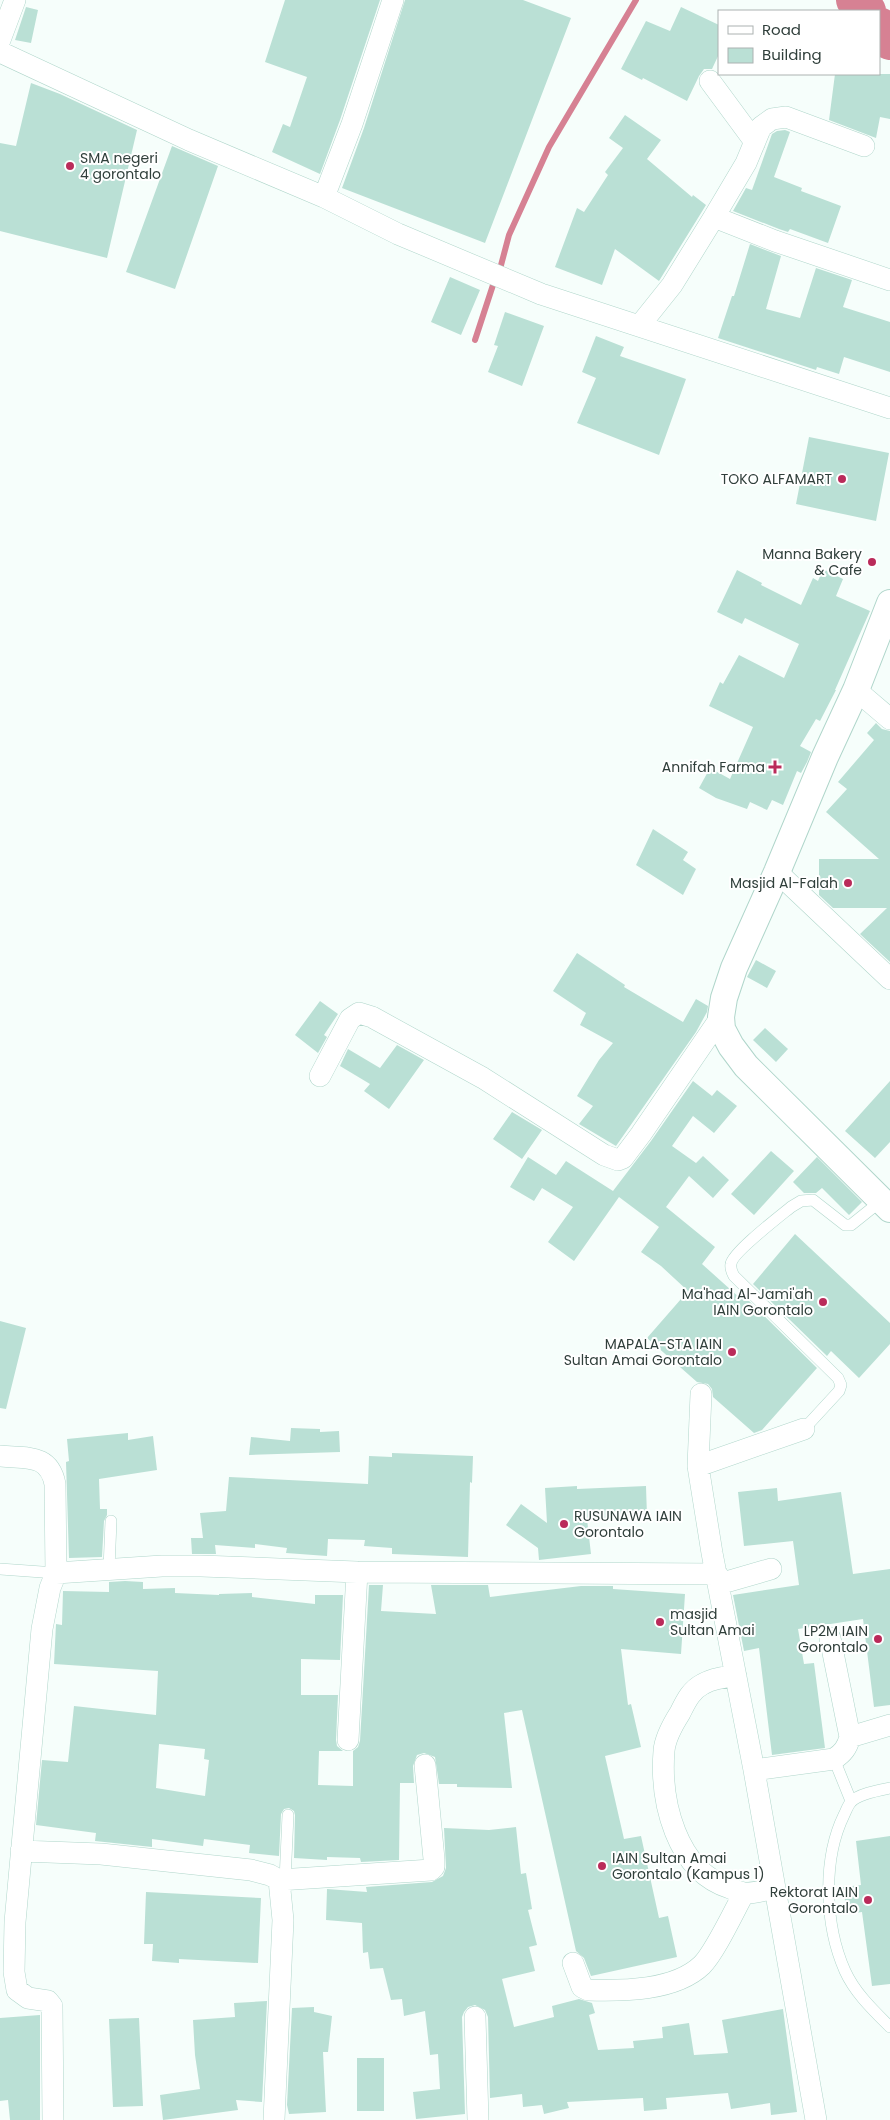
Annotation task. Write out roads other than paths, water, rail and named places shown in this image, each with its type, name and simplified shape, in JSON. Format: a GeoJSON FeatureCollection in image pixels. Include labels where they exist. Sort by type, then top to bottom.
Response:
{"type":"FeatureCollection","features":[{"type":"Feature","properties":{"kind":"street"},"geometry":{"type":"LineString","coordinates":[[0,40],[15,0]]}},
{"type":"Feature","properties":{"kind":"street"},"geometry":{"type":"LineString","coordinates":[[324,197],[352,124],[393,0]]}},
{"type":"Feature","properties":{"kind":"street"},"geometry":{"type":"LineString","coordinates":[[0,52],[188,140],[324,197],[398,234],[496,276],[541,294],[890,408]]}},
{"type":"Feature","properties":{"kind":"street"},"geometry":{"type":"LineString","coordinates":[[710,81],[755,142]]}},
{"type":"Feature","properties":{"kind":"street"},"geometry":{"type":"LineString","coordinates":[[640,325],[672,285],[746,163],[761,127],[772,118],[786,118],[864,146]]}},
{"type":"Feature","properties":{"kind":"street"},"geometry":{"type":"LineString","coordinates":[[714,217],[775,241],[890,280]]}},
{"type":"Feature","properties":{"kind":"street"},"geometry":{"type":"LineString","coordinates":[[886,1205],[746,1066],[726,1038],[722,1029],[721,1016],[724,998],[734,968],[856,690],[890,603]]}},
{"type":"Feature","properties":{"kind":"street"},"geometry":{"type":"LineString","coordinates":[[856,690],[890,719]]}},
{"type":"Feature","properties":{"kind":"street"},"geometry":{"type":"LineString","coordinates":[[777,872],[890,978]]}},
{"type":"Feature","properties":{"kind":"street"},"geometry":{"type":"LineString","coordinates":[[320,1076],[350,1019],[359,1013],[482,1078],[604,1155],[618,1160],[623,1158],[641,1134],[721,1016]]}},
{"type":"Feature","properties":{"kind":"street"},"geometry":{"type":"LineString","coordinates":[[700,1402],[698,1466],[816,2120]]}},
{"type":"Feature","properties":{"kind":"street"},"geometry":{"type":"LineString","coordinates":[[698,1466],[804,1429]]}},
{"type":"Feature","properties":{"kind":"street"},"geometry":{"type":"LineString","coordinates":[[0,1456],[43,1462],[53,1473],[55,1484],[56,1572],[50,1588],[42,1629],[33,1744],[21,1851],[8,1922],[17,1990],[28,1998],[48,2000],[52,2006],[53,2120]]}},
{"type":"Feature","properties":{"kind":"street"},"geometry":{"type":"LineString","coordinates":[[56,1572],[200,1566],[357,1572],[718,1579],[771,1569]]}},
{"type":"Feature","properties":{"kind":"street"},"geometry":{"type":"LineString","coordinates":[[348,1740],[357,1572]]}},
{"type":"Feature","properties":{"kind":"street"},"geometry":{"type":"LineString","coordinates":[[754,1770],[834,1759],[842,1754],[848,1746],[850,1737],[830,1638]]}},
{"type":"Feature","properties":{"kind":"street"},"geometry":{"type":"LineString","coordinates":[[736,1676],[718,1678],[702,1684],[689,1696],[670,1731],[664,1750],[664,1770],[670,1815],[683,1849],[691,1861],[708,1879],[744,1893],[774,1888]]}},
{"type":"Feature","properties":{"kind":"street"},"geometry":{"type":"LineString","coordinates":[[850,1737],[890,1725]]}},
{"type":"Feature","properties":{"kind":"street"},"geometry":{"type":"LineString","coordinates":[[21,1851],[101,1854],[206,1865],[251,1870],[282,1880],[431,1870],[434,1867],[434,1859],[426,1765]]}},
{"type":"Feature","properties":{"kind":"street"},"geometry":{"type":"LineString","coordinates":[[274,2120],[283,1920],[282,1880]]}},
{"type":"Feature","properties":{"kind":"street"},"geometry":{"type":"LineString","coordinates":[[573,1963],[582,1986],[588,1990],[655,1987],[671,1983],[701,1966],[744,1893]]}},
{"type":"Feature","properties":{"kind":"street"},"geometry":{"type":"LineString","coordinates":[[475,2017],[478,2120]]}},
{"type":"Feature","properties":{"kind":"lane"},"geometry":{"type":"LineString","coordinates":[[804,1429],[839,1391],[838,1378],[734,1276],[730,1264],[737,1254],[801,1200],[812,1200],[845,1225],[850,1225],[886,1205]]}},
{"type":"Feature","properties":{"kind":"lane"},"geometry":{"type":"LineString","coordinates":[[109,1569],[111,1521]]}},
{"type":"Feature","properties":{"kind":"lane"},"geometry":{"type":"LineString","coordinates":[[0,1569],[56,1572]]}},
{"type":"Feature","properties":{"kind":"lane"},"geometry":{"type":"LineString","coordinates":[[834,1759],[851,1801]]}},
{"type":"Feature","properties":{"kind":"lane"},"geometry":{"type":"LineString","coordinates":[[890,1788],[873,1791],[851,1801],[836,1830],[828,1896],[834,1937],[845,1972],[867,2005],[890,2027]]}},
{"type":"Feature","properties":{"kind":"lane"},"geometry":{"type":"LineString","coordinates":[[282,1880],[288,1815]]}},
{"type":"Feature","properties":{"kind":"waterway"},"geometry":{"type":"LineString","coordinates":[[475,340],[500,269],[509,235],[549,147],[636,0]]}},
{"type":"Feature","properties":{"kind":"waterway"},"geometry":{"type":"LineString","coordinates":[[855,0],[866,10]]}},
{"type":"Feature","properties":{"kind":"waterway"},"geometry":{"type":"LineString","coordinates":[[880,27],[890,41]]}},
{"type":"Feature","properties":{"kind":"place","name":"SMA negeri 4 gorontalo"},"geometry":{"type":"Point","coordinates":[70,166]}},
{"type":"Feature","properties":{"kind":"place","name":"TOKO ALFAMART"},"geometry":{"type":"Point","coordinates":[842,479]}},
{"type":"Feature","properties":{"kind":"place","name":"Manna Bakery & Cafe"},"geometry":{"type":"Point","coordinates":[872,562]}},
{"type":"Feature","properties":{"kind":"place","name":"Annifah Farma"},"geometry":{"type":"Point","coordinates":[775,767]}},
{"type":"Feature","properties":{"kind":"place","name":"Masjid Al-Falah"},"geometry":{"type":"Point","coordinates":[848,883]}},
{"type":"Feature","properties":{"kind":"place","name":"Ma'had Al-Jami'ah IAIN Gorontalo"},"geometry":{"type":"Point","coordinates":[823,1302]}},
{"type":"Feature","properties":{"kind":"place","name":"MAPALA-STA IAIN Sultan Amai Gorontalo"},"geometry":{"type":"Point","coordinates":[732,1352]}},
{"type":"Feature","properties":{"kind":"place","name":"RUSUNAWA IAIN Gorontalo"},"geometry":{"type":"Point","coordinates":[564,1524]}},
{"type":"Feature","properties":{"kind":"place","name":"masjid Sultan Amai"},"geometry":{"type":"Point","coordinates":[660,1622]}},
{"type":"Feature","properties":{"kind":"place","name":"LP2M IAIN Gorontalo"},"geometry":{"type":"Point","coordinates":[878,1639]}},
{"type":"Feature","properties":{"kind":"place","name":"IAIN Sultan Amai Gorontalo (Kampus 1)"},"geometry":{"type":"Point","coordinates":[602,1866]}},
{"type":"Feature","properties":{"kind":"place","name":"Rektorat IAIN Gorontalo"},"geometry":{"type":"Point","coordinates":[868,1900]}}]}
